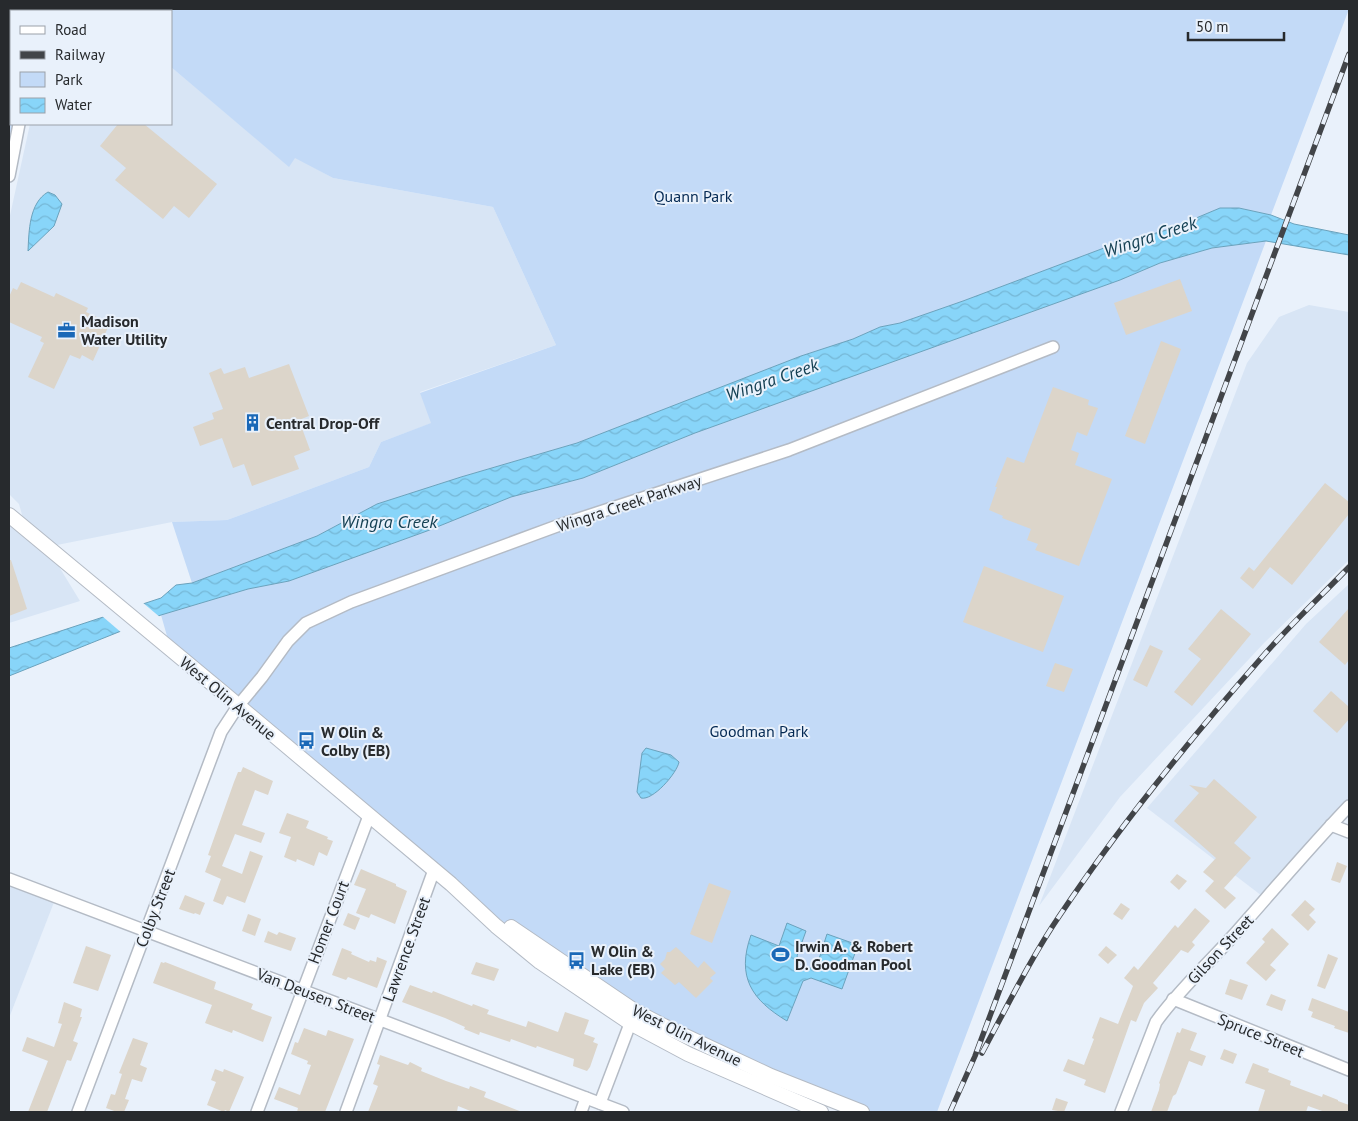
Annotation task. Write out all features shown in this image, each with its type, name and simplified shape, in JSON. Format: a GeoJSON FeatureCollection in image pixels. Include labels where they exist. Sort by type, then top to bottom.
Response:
{"type":"FeatureCollection","features":[{"type":"Feature","properties":{"kind":"street"},"geometry":{"type":"LineString","coordinates":[[9,176],[19,125]]}},
{"type":"Feature","properties":{"kind":"street","name":"Wingra Creek Parkway"},"geometry":{"type":"LineString","coordinates":[[238,706],[288,641],[306,624],[351,602],[557,526],[789,450],[1054,347]]}},
{"type":"Feature","properties":{"kind":"street","name":"West Olin Avenue"},"geometry":{"type":"LineString","coordinates":[[9,515],[451,884],[543,949],[633,1017],[688,1054],[821,1112]]}},
{"type":"Feature","properties":{"kind":"street","name":"Colby Street"},"geometry":{"type":"LineString","coordinates":[[78,1112],[221,732],[238,706]]}},
{"type":"Feature","properties":{"kind":"street","name":"Gilson Street"},"geometry":{"type":"LineString","coordinates":[[1121,1112],[1156,1022],[1173,999],[1230,939],[1349,806]]}},
{"type":"Feature","properties":{"kind":"street","name":"Homer Court"},"geometry":{"type":"LineString","coordinates":[[257,1112],[369,816]]}},
{"type":"Feature","properties":{"kind":"street"},"geometry":{"type":"LineString","coordinates":[[1331,825],[1349,832]]}},
{"type":"Feature","properties":{"kind":"street","name":"Lawrence Street"},"geometry":{"type":"LineString","coordinates":[[346,1112],[434,870]]}},
{"type":"Feature","properties":{"kind":"street","name":"Van Deusen Street"},"geometry":{"type":"LineString","coordinates":[[9,879],[623,1112]]}},
{"type":"Feature","properties":{"kind":"street","name":"Spruce Street"},"geometry":{"type":"LineString","coordinates":[[1173,999],[1349,1070]]}},
{"type":"Feature","properties":{"kind":"street"},"geometry":{"type":"LineString","coordinates":[[600,1103],[633,1017]]}},
{"type":"Feature","properties":{"kind":"street","name":"West Olin Avenue"},"geometry":{"type":"LineString","coordinates":[[633,1017],[664,1026],[771,1076],[862,1112]]}},
{"type":"Feature","properties":{"kind":"street"},"geometry":{"type":"LineString","coordinates":[[581,1112],[586,1098]]}},
{"type":"Feature","properties":{"kind":"shaded area"},"geometry":{"type":"Polygon","coordinates":[[[102,9],[104,10],[62,10],[102,9]]]}},
{"type":"Feature","properties":{"kind":"shaded area"},"geometry":{"type":"Polygon","coordinates":[[[172,68],[289,166],[295,157],[333,178],[493,207],[556,345],[420,392],[432,423],[381,442],[369,467],[227,520],[172,522],[47,547],[80,601],[9,623],[9,518],[26,529],[19,504],[9,494],[9,220],[30,125],[172,125],[172,68]]]}},
{"type":"Feature","properties":{"kind":"shaded area"},"geometry":{"type":"Polygon","coordinates":[[[1309,305],[1349,312],[1349,560],[1264,643],[1120,797],[1039,906],[1247,363],[1279,317],[1309,305]]]}},
{"type":"Feature","properties":{"kind":"shaded area"},"geometry":{"type":"Polygon","coordinates":[[[1349,584],[1349,806],[1266,899],[1147,808],[1306,624],[1349,584]]]}},
{"type":"Feature","properties":{"kind":"shaded area"},"geometry":{"type":"Polygon","coordinates":[[[9,879],[56,897],[9,1018],[9,879]]]}},
{"type":"Feature","properties":{"kind":"green space"},"geometry":{"type":"Polygon","coordinates":[[[9,9],[41,9],[10,10],[10,125],[12,125],[9,142],[9,9]]]}},
{"type":"Feature","properties":{"kind":"green space","name":"Quann Park"},"geometry":{"type":"Polygon","coordinates":[[[102,9],[1349,9],[1271,215],[1239,208],[1220,208],[1170,229],[1104,248],[963,301],[900,323],[880,327],[853,339],[801,356],[577,443],[377,504],[317,536],[192,583],[172,522],[227,520],[369,467],[381,442],[431,423],[420,393],[556,345],[493,207],[333,178],[295,158],[289,167],[172,68],[172,10],[102,9]]]}},
{"type":"Feature","properties":{"kind":"green space","name":"Goodman Park"},"geometry":{"type":"Polygon","coordinates":[[[1266,241],[937,1112],[865,1112],[664,1026],[526,938],[451,884],[171,650],[161,615],[248,589],[289,581],[427,531],[511,497],[583,478],[695,433],[1120,280],[1160,263],[1212,248],[1266,241]]]}},
{"type":"Feature","properties":{"kind":"water"},"geometry":{"type":"Polygon","coordinates":[[[48,192],[55,195],[62,204],[54,226],[28,251],[31,218],[37,203],[48,192]]]}},
{"type":"Feature","properties":{"kind":"water","name":"Wingra Creek"},"geometry":{"type":"Polygon","coordinates":[[[1220,208],[1239,208],[1271,215],[1294,224],[1349,235],[1349,255],[1266,241],[1212,248],[1160,263],[1120,280],[695,433],[583,478],[511,497],[427,531],[289,581],[248,589],[161,615],[9,676],[9,648],[161,598],[176,585],[192,583],[317,536],[377,504],[577,443],[801,356],[853,339],[880,327],[900,323],[963,301],[1104,248],[1170,229],[1220,208]]]}},
{"type":"Feature","properties":{"kind":"water"},"geometry":{"type":"Polygon","coordinates":[[[646,748],[671,755],[679,762],[674,773],[658,791],[646,798],[641,798],[637,792],[642,753],[646,748]]]}},
{"type":"Feature","properties":{"kind":"water"},"geometry":{"type":"Polygon","coordinates":[[[787,923],[806,931],[797,956],[800,964],[810,968],[817,965],[827,934],[858,945],[842,989],[811,978],[803,981],[787,1021],[764,1005],[756,996],[750,986],[745,963],[751,935],[779,946],[787,923]]]}},
{"type":"Feature","properties":{"kind":"pier"},"geometry":{"type":"Polygon","coordinates":[[[142,602],[161,618],[123,634],[102,616],[142,602]]]}},
{"type":"Feature","properties":{"kind":"building"},"geometry":{"type":"Polygon","coordinates":[[[117,125],[145,125],[217,184],[189,218],[174,206],[163,219],[115,180],[126,168],[100,146],[117,125]]]}},
{"type":"Feature","properties":{"kind":"building"},"geometry":{"type":"Polygon","coordinates":[[[1180,279],[1192,311],[1126,335],[1114,303],[1180,279]]]}},
{"type":"Feature","properties":{"kind":"building","name":"Madison Water Utility"},"geometry":{"type":"Polygon","coordinates":[[[21,282],[54,297],[56,293],[88,308],[86,312],[110,323],[93,361],[82,355],[80,359],[70,355],[54,389],[28,377],[44,343],[40,341],[42,337],[9,322],[9,297],[13,288],[17,290],[21,282]]]}},
{"type":"Feature","properties":{"kind":"building"},"geometry":{"type":"Polygon","coordinates":[[[1161,341],[1181,349],[1145,444],[1125,436],[1161,341]]]}},
{"type":"Feature","properties":{"kind":"building","name":"Central Drop-Off"},"geometry":{"type":"Polygon","coordinates":[[[289,364],[309,416],[299,420],[310,450],[294,456],[299,469],[252,486],[244,464],[233,468],[222,438],[200,446],[193,427],[214,419],[212,413],[223,409],[209,373],[221,368],[224,374],[245,367],[249,378],[289,364]]]}},
{"type":"Feature","properties":{"kind":"building"},"geometry":{"type":"Polygon","coordinates":[[[1053,387],[1089,400],[1088,405],[1098,408],[1087,436],[1077,432],[1071,450],[1079,453],[1075,465],[1112,479],[1079,566],[1035,550],[1038,544],[1027,540],[1031,529],[1002,518],[1003,516],[989,510],[997,487],[995,487],[1007,457],[1024,463],[1053,387]]]}},
{"type":"Feature","properties":{"kind":"building"},"geometry":{"type":"Polygon","coordinates":[[[1325,483],[1349,502],[1349,514],[1292,585],[1270,567],[1253,589],[1240,578],[1249,567],[1254,571],[1325,483]]]}},
{"type":"Feature","properties":{"kind":"building"},"geometry":{"type":"Polygon","coordinates":[[[9,560],[11,560],[27,609],[9,616],[9,560]]]}},
{"type":"Feature","properties":{"kind":"building"},"geometry":{"type":"Polygon","coordinates":[[[984,566],[1064,596],[1043,652],[963,622],[984,566]]]}},
{"type":"Feature","properties":{"kind":"building"},"geometry":{"type":"Polygon","coordinates":[[[1349,608],[1349,660],[1345,665],[1319,642],[1349,608]]]}},
{"type":"Feature","properties":{"kind":"building"},"geometry":{"type":"Polygon","coordinates":[[[1221,609],[1251,634],[1192,706],[1174,692],[1201,659],[1188,649],[1221,609]]]}},
{"type":"Feature","properties":{"kind":"building"},"geometry":{"type":"Polygon","coordinates":[[[1150,645],[1163,651],[1147,687],[1133,680],[1150,645]]]}},
{"type":"Feature","properties":{"kind":"building"},"geometry":{"type":"Polygon","coordinates":[[[1055,663],[1073,669],[1064,692],[1046,686],[1055,663]]]}},
{"type":"Feature","properties":{"kind":"building"},"geometry":{"type":"Polygon","coordinates":[[[1331,691],[1349,707],[1349,719],[1337,733],[1313,711],[1331,691]]]}},
{"type":"Feature","properties":{"kind":"building"},"geometry":{"type":"Polygon","coordinates":[[[243,767],[273,781],[268,795],[255,790],[242,825],[265,833],[261,843],[235,834],[222,866],[242,874],[250,851],[263,856],[245,903],[227,896],[223,905],[213,901],[221,879],[205,872],[211,856],[208,855],[234,782],[238,772],[241,772],[243,767]]]}},
{"type":"Feature","properties":{"kind":"building"},"geometry":{"type":"Polygon","coordinates":[[[1214,779],[1257,817],[1234,843],[1251,858],[1224,888],[1236,898],[1225,909],[1205,891],[1214,881],[1203,872],[1216,858],[1174,821],[1199,793],[1189,785],[1206,788],[1214,779]]]}},
{"type":"Feature","properties":{"kind":"building"},"geometry":{"type":"Polygon","coordinates":[[[287,813],[309,821],[306,828],[333,841],[327,856],[319,852],[314,866],[297,859],[296,862],[284,857],[291,837],[279,833],[287,813]]]}},
{"type":"Feature","properties":{"kind":"building"},"geometry":{"type":"Polygon","coordinates":[[[1337,862],[1347,866],[1340,883],[1331,880],[1337,862]]]}},
{"type":"Feature","properties":{"kind":"building"},"geometry":{"type":"Polygon","coordinates":[[[361,869],[396,884],[396,886],[407,891],[395,924],[371,914],[369,918],[356,913],[366,889],[354,885],[361,869]]]}},
{"type":"Feature","properties":{"kind":"building"},"geometry":{"type":"Polygon","coordinates":[[[1177,874],[1187,881],[1179,890],[1170,882],[1177,874]]]}},
{"type":"Feature","properties":{"kind":"building"},"geometry":{"type":"Polygon","coordinates":[[[709,883],[731,891],[712,943],[690,934],[709,883]]]}},
{"type":"Feature","properties":{"kind":"building"},"geometry":{"type":"Polygon","coordinates":[[[185,895],[205,903],[200,915],[179,909],[185,895]]]}},
{"type":"Feature","properties":{"kind":"building"},"geometry":{"type":"Polygon","coordinates":[[[1305,900],[1315,909],[1309,915],[1316,922],[1308,931],[1291,915],[1305,900]]]}},
{"type":"Feature","properties":{"kind":"building"},"geometry":{"type":"Polygon","coordinates":[[[1121,903],[1130,909],[1122,920],[1113,914],[1121,903]]]}},
{"type":"Feature","properties":{"kind":"building"},"geometry":{"type":"Polygon","coordinates":[[[1195,908],[1210,921],[1192,942],[1195,945],[1188,953],[1181,950],[1153,983],[1158,988],[1144,1003],[1136,1022],[1131,1020],[1105,1093],[1084,1085],[1086,1080],[1063,1071],[1068,1059],[1084,1065],[1100,1017],[1118,1024],[1133,986],[1124,978],[1134,966],[1138,970],[1175,925],[1178,928],[1195,908]]]}},
{"type":"Feature","properties":{"kind":"building"},"geometry":{"type":"Polygon","coordinates":[[[348,913],[360,918],[355,930],[343,925],[348,913]]]}},
{"type":"Feature","properties":{"kind":"building"},"geometry":{"type":"Polygon","coordinates":[[[248,914],[261,919],[255,936],[242,931],[248,914]]]}},
{"type":"Feature","properties":{"kind":"building"},"geometry":{"type":"Polygon","coordinates":[[[1272,928],[1289,944],[1270,965],[1276,970],[1266,981],[1246,963],[1265,942],[1262,939],[1272,928]]]}},
{"type":"Feature","properties":{"kind":"building"},"geometry":{"type":"Polygon","coordinates":[[[268,931],[277,935],[279,932],[296,938],[291,951],[264,942],[268,931]]]}},
{"type":"Feature","properties":{"kind":"building"},"geometry":{"type":"Polygon","coordinates":[[[86,946],[111,955],[98,991],[73,983],[86,946]]]}},
{"type":"Feature","properties":{"kind":"building"},"geometry":{"type":"Polygon","coordinates":[[[1106,946],[1117,955],[1108,964],[1098,955],[1106,946]]]}},
{"type":"Feature","properties":{"kind":"building"},"geometry":{"type":"Polygon","coordinates":[[[676,947],[698,968],[704,961],[716,973],[710,978],[713,981],[696,998],[679,982],[675,985],[661,973],[665,969],[660,964],[665,959],[667,952],[676,947]]]}},
{"type":"Feature","properties":{"kind":"building"},"geometry":{"type":"Polygon","coordinates":[[[342,948],[369,962],[370,960],[376,962],[377,957],[387,961],[377,988],[348,977],[346,980],[332,975],[342,948]]]}},
{"type":"Feature","properties":{"kind":"building"},"geometry":{"type":"Polygon","coordinates":[[[1328,954],[1338,958],[1325,989],[1317,986],[1328,954]]]}},
{"type":"Feature","properties":{"kind":"building"},"geometry":{"type":"Polygon","coordinates":[[[161,962],[216,982],[214,989],[253,1004],[251,1009],[272,1017],[263,1042],[233,1030],[232,1033],[205,1023],[212,1005],[153,983],[161,962]]]}},
{"type":"Feature","properties":{"kind":"building"},"geometry":{"type":"Polygon","coordinates":[[[476,962],[499,969],[494,981],[471,974],[476,962]]]}},
{"type":"Feature","properties":{"kind":"building"},"geometry":{"type":"Polygon","coordinates":[[[1230,979],[1248,985],[1242,1000],[1225,994],[1230,979]]]}},
{"type":"Feature","properties":{"kind":"building"},"geometry":{"type":"Polygon","coordinates":[[[410,985],[432,993],[433,991],[472,1006],[473,1004],[489,1010],[487,1014],[526,1027],[528,1021],[558,1032],[565,1012],[589,1020],[584,1034],[595,1038],[593,1042],[598,1044],[590,1067],[587,1071],[573,1066],[574,1059],[537,1046],[536,1048],[511,1039],[510,1042],[480,1032],[479,1035],[445,1018],[402,1002],[410,985]]]}},
{"type":"Feature","properties":{"kind":"building"},"geometry":{"type":"Polygon","coordinates":[[[1271,994],[1286,1000],[1282,1011],[1266,1005],[1271,994]]]}},
{"type":"Feature","properties":{"kind":"building"},"geometry":{"type":"Polygon","coordinates":[[[1312,998],[1349,1012],[1349,1033],[1311,1017],[1313,1012],[1308,1010],[1312,998]]]}},
{"type":"Feature","properties":{"kind":"building"},"geometry":{"type":"Polygon","coordinates":[[[64,1002],[82,1009],[80,1017],[82,1017],[73,1041],[78,1043],[71,1061],[67,1060],[47,1112],[28,1112],[48,1061],[22,1051],[27,1037],[54,1047],[62,1024],[58,1023],[64,1002]]]}},
{"type":"Feature","properties":{"kind":"building"},"geometry":{"type":"Polygon","coordinates":[[[304,1028],[326,1036],[328,1030],[354,1039],[325,1112],[297,1112],[298,1108],[274,1099],[279,1087],[300,1095],[311,1065],[307,1064],[308,1061],[291,1054],[295,1042],[298,1043],[304,1028]]]}},
{"type":"Feature","properties":{"kind":"building"},"geometry":{"type":"Polygon","coordinates":[[[1182,1028],[1197,1033],[1190,1050],[1206,1056],[1202,1066],[1189,1061],[1167,1112],[1151,1112],[1177,1032],[1180,1033],[1182,1028]]]}},
{"type":"Feature","properties":{"kind":"building"},"geometry":{"type":"Polygon","coordinates":[[[133,1038],[148,1043],[140,1065],[147,1068],[142,1082],[132,1079],[125,1099],[129,1100],[124,1112],[117,1112],[106,1108],[111,1094],[115,1095],[122,1074],[119,1073],[133,1038]]]}},
{"type":"Feature","properties":{"kind":"building"},"geometry":{"type":"Polygon","coordinates":[[[1224,1049],[1237,1054],[1233,1064],[1220,1059],[1224,1049]]]}},
{"type":"Feature","properties":{"kind":"building"},"geometry":{"type":"Polygon","coordinates":[[[380,1055],[408,1065],[410,1062],[422,1068],[421,1071],[446,1081],[469,1089],[470,1086],[486,1092],[484,1097],[522,1112],[473,1112],[458,1106],[457,1112],[368,1112],[378,1086],[373,1084],[380,1065],[377,1064],[380,1055]]]}},
{"type":"Feature","properties":{"kind":"building"},"geometry":{"type":"Polygon","coordinates":[[[1253,1063],[1269,1069],[1268,1072],[1291,1081],[1290,1085],[1322,1097],[1323,1094],[1349,1105],[1349,1112],[1325,1112],[1308,1106],[1306,1112],[1258,1112],[1265,1090],[1245,1083],[1253,1063]]]}},
{"type":"Feature","properties":{"kind":"building"},"geometry":{"type":"Polygon","coordinates":[[[215,1069],[223,1072],[224,1069],[244,1077],[229,1112],[225,1110],[224,1112],[207,1105],[216,1082],[211,1080],[215,1069]]]}},
{"type":"Feature","properties":{"kind":"building"},"geometry":{"type":"Polygon","coordinates":[[[1056,1098],[1068,1102],[1064,1112],[1052,1110],[1056,1098]]]}},
{"type":"Feature","properties":{"kind":"railway"},"geometry":{"type":"LineString","coordinates":[[950,1112],[975,1056],[1349,54]]}},
{"type":"Feature","properties":{"kind":"railway"},"geometry":{"type":"LineString","coordinates":[[982,1053],[1049,932],[1107,848],[1183,750],[1263,656],[1349,567]]}},
{"type":"Feature","properties":{"kind":"place","name":"Madison Water Utility"},"geometry":{"type":"Point","coordinates":[67,330]}},
{"type":"Feature","properties":{"kind":"place","name":"Central Drop-Off"},"geometry":{"type":"Point","coordinates":[252,423]}},
{"type":"Feature","properties":{"kind":"place","name":"W Olin & Colby (EB)"},"geometry":{"type":"Point","coordinates":[307,741]}},
{"type":"Feature","properties":{"kind":"place","name":"Irwin A. & Robert D. Goodman Pool"},"geometry":{"type":"Point","coordinates":[781,955]}},
{"type":"Feature","properties":{"kind":"place","name":"W Olin & Lake (EB)"},"geometry":{"type":"Point","coordinates":[577,960]}}]}
